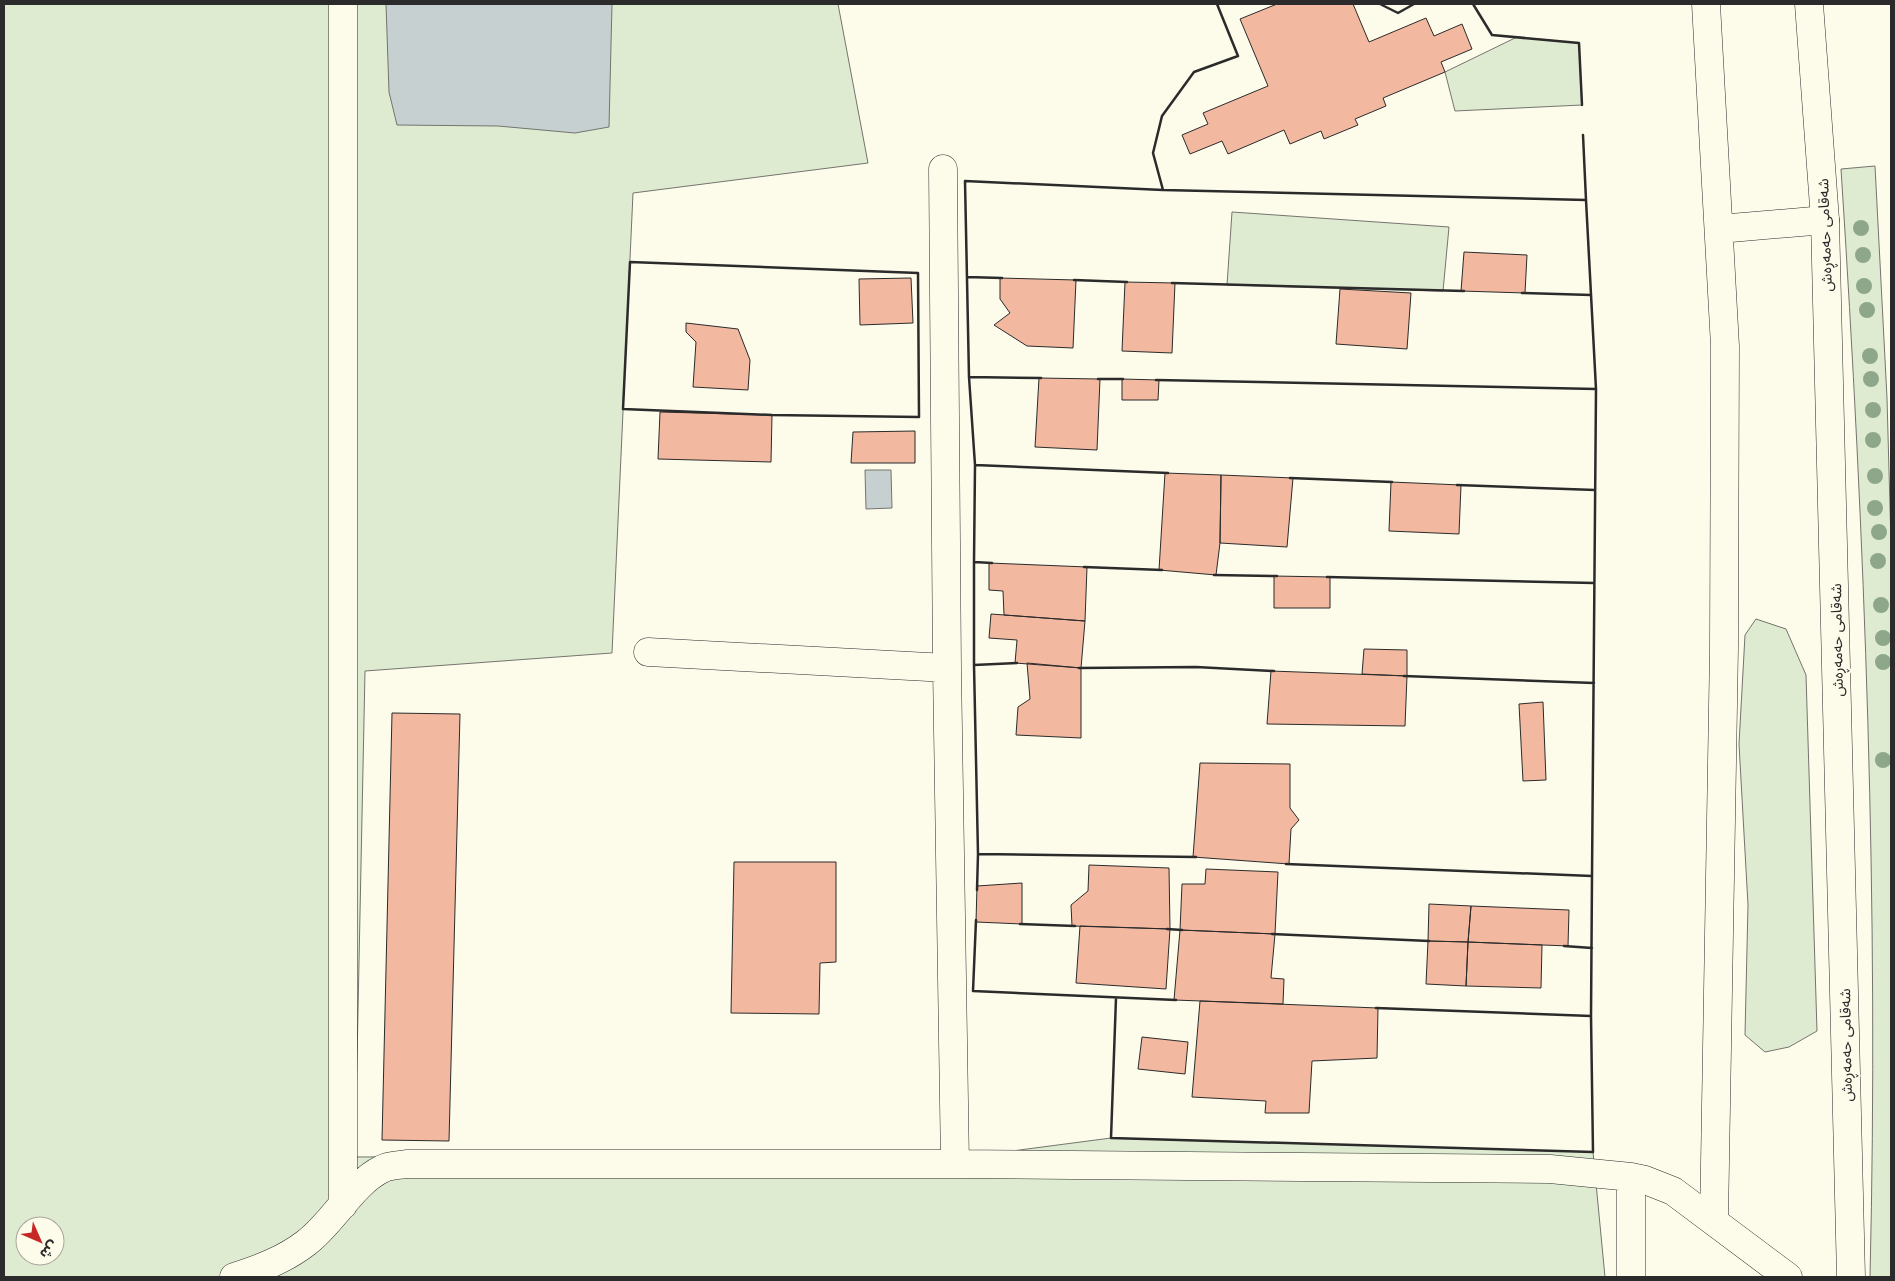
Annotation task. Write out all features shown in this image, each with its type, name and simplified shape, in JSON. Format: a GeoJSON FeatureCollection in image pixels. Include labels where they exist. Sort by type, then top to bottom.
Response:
{"type":"FeatureCollection","features":[{"type":"Feature","properties":{"kind":"main road"},"geometry":{"type":"LineString","coordinates":[[343,4],[343,1205]]}},
{"type":"Feature","properties":{"kind":"main road"},"geometry":{"type":"LineString","coordinates":[[1706,4],[1725,346],[1724,648],[1714,1220]]}},
{"type":"Feature","properties":{"kind":"main road","name":"شەقامی حەمەڕەش"},"geometry":{"type":"LineString","coordinates":[[1809,4],[1825,220],[1851,1277]]}},
{"type":"Feature","properties":{"kind":"main road"},"geometry":{"type":"LineString","coordinates":[[943,168],[947,668],[955,1164]]}},
{"type":"Feature","properties":{"kind":"main road"},"geometry":{"type":"LineString","coordinates":[[1719,229],[1825,220]]}},
{"type":"Feature","properties":{"kind":"main road"},"geometry":{"type":"LineString","coordinates":[[648,652],[947,668]]}},
{"type":"Feature","properties":{"kind":"main road"},"geometry":{"type":"LineString","coordinates":[[234,1277],[269,1266],[306,1243],[362,1183],[383,1168],[408,1164],[955,1164],[1550,1169],[1631,1177],[1645,1180],[1673,1191],[1714,1220],[1755,1265],[1788,1277]]}},
{"type":"Feature","properties":{"kind":"main road"},"geometry":{"type":"LineString","coordinates":[[1631,1177],[1631,1277]]}},
{"type":"Feature","properties":{"kind":"green space"},"geometry":{"type":"Polygon","coordinates":[[[4,4],[838,4],[868,163],[633,193],[612,653],[365,671],[355,1157],[989,1154],[1111,1138],[1593,1152],[1605,1277],[4,1277],[4,4]]]}},
{"type":"Feature","properties":{"kind":"green space"},"geometry":{"type":"Polygon","coordinates":[[[1517,37],[1579,43],[1582,105],[1455,111],[1445,72],[1517,37]]]}},
{"type":"Feature","properties":{"kind":"green space"},"geometry":{"type":"Polygon","coordinates":[[[1875,166],[1887,398],[1891,543],[1891,1277],[1870,1277],[1873,1000],[1868,723],[1857,446],[1841,169],[1875,166]]]}},
{"type":"Feature","properties":{"kind":"green space"},"geometry":{"type":"Polygon","coordinates":[[[1232,212],[1449,227],[1443,291],[1227,285],[1232,212]]]}},
{"type":"Feature","properties":{"kind":"green space"},"geometry":{"type":"Polygon","coordinates":[[[1756,619],[1786,629],[1806,675],[1817,1031],[1789,1047],[1765,1052],[1745,1035],[1748,905],[1739,744],[1745,635],[1756,619]]]}},
{"type":"Feature","properties":{"kind":"shaded area"},"geometry":{"type":"Polygon","coordinates":[[[386,4],[612,4],[609,127],[575,133],[498,126],[397,125],[389,92],[386,4]]]}},
{"type":"Feature","properties":{"kind":"shaded area"},"geometry":{"type":"Polygon","coordinates":[[[865,470],[891,470],[892,508],[866,509],[865,470]]]}},
{"type":"Feature","properties":{"kind":"building"},"geometry":{"type":"Polygon","coordinates":[[[1277,4],[1353,4],[1369,42],[1426,18],[1434,36],[1462,24],[1472,49],[1441,62],[1445,72],[1383,98],[1386,106],[1355,119],[1358,125],[1324,139],[1321,131],[1290,144],[1284,130],[1228,154],[1222,141],[1190,154],[1182,135],[1208,124],[1203,113],[1268,86],[1240,19],[1277,4]]]}},
{"type":"Feature","properties":{"kind":"building"},"geometry":{"type":"Polygon","coordinates":[[[1464,252],[1527,255],[1525,293],[1461,291],[1464,252]]]}},
{"type":"Feature","properties":{"kind":"building"},"geometry":{"type":"Polygon","coordinates":[[[911,278],[913,323],[860,325],[859,279],[911,278]]]}},
{"type":"Feature","properties":{"kind":"building"},"geometry":{"type":"Polygon","coordinates":[[[1000,278],[1076,280],[1073,348],[1027,346],[994,325],[1010,313],[1000,299],[1000,278]]]}},
{"type":"Feature","properties":{"kind":"building"},"geometry":{"type":"Polygon","coordinates":[[[1125,282],[1175,283],[1172,353],[1122,351],[1125,282]]]}},
{"type":"Feature","properties":{"kind":"building"},"geometry":{"type":"Polygon","coordinates":[[[1340,289],[1411,293],[1407,349],[1336,344],[1340,289]]]}},
{"type":"Feature","properties":{"kind":"building"},"geometry":{"type":"Polygon","coordinates":[[[686,323],[738,329],[750,360],[748,390],[693,387],[696,342],[686,332],[686,323]]]}},
{"type":"Feature","properties":{"kind":"building"},"geometry":{"type":"Polygon","coordinates":[[[1039,378],[1100,379],[1097,450],[1035,447],[1039,378]]]}},
{"type":"Feature","properties":{"kind":"building"},"geometry":{"type":"Polygon","coordinates":[[[1122,379],[1159,380],[1158,400],[1122,400],[1122,379]]]}},
{"type":"Feature","properties":{"kind":"building"},"geometry":{"type":"Polygon","coordinates":[[[660,412],[772,415],[771,462],[658,459],[660,412]]]}},
{"type":"Feature","properties":{"kind":"building"},"geometry":{"type":"Polygon","coordinates":[[[915,431],[915,463],[851,463],[853,432],[915,431]]]}},
{"type":"Feature","properties":{"kind":"building"},"geometry":{"type":"Polygon","coordinates":[[[1165,473],[1221,475],[1220,543],[1216,575],[1159,570],[1165,473]]]}},
{"type":"Feature","properties":{"kind":"building"},"geometry":{"type":"Polygon","coordinates":[[[1221,475],[1293,478],[1287,547],[1220,543],[1221,475]]]}},
{"type":"Feature","properties":{"kind":"building"},"geometry":{"type":"Polygon","coordinates":[[[1391,482],[1461,485],[1459,534],[1389,531],[1391,482]]]}},
{"type":"Feature","properties":{"kind":"building"},"geometry":{"type":"Polygon","coordinates":[[[989,563],[1087,567],[1085,621],[1004,615],[1003,591],[989,590],[989,563]]]}},
{"type":"Feature","properties":{"kind":"building"},"geometry":{"type":"Polygon","coordinates":[[[1274,576],[1330,577],[1330,608],[1274,608],[1274,576]]]}},
{"type":"Feature","properties":{"kind":"building"},"geometry":{"type":"Polygon","coordinates":[[[991,614],[1085,621],[1081,668],[1015,663],[1017,640],[989,638],[991,614]]]}},
{"type":"Feature","properties":{"kind":"building"},"geometry":{"type":"Polygon","coordinates":[[[1364,649],[1407,650],[1407,676],[1362,674],[1364,649]]]}},
{"type":"Feature","properties":{"kind":"building"},"geometry":{"type":"Polygon","coordinates":[[[1027,663],[1081,668],[1081,738],[1016,735],[1018,707],[1030,699],[1027,663]]]}},
{"type":"Feature","properties":{"kind":"building"},"geometry":{"type":"Polygon","coordinates":[[[1271,671],[1407,676],[1405,726],[1267,724],[1271,671]]]}},
{"type":"Feature","properties":{"kind":"building"},"geometry":{"type":"Polygon","coordinates":[[[1543,702],[1546,780],[1523,781],[1519,704],[1543,702]]]}},
{"type":"Feature","properties":{"kind":"building"},"geometry":{"type":"Polygon","coordinates":[[[392,713],[460,714],[449,1141],[382,1140],[392,713]]]}},
{"type":"Feature","properties":{"kind":"building"},"geometry":{"type":"Polygon","coordinates":[[[1200,763],[1290,764],[1290,808],[1299,820],[1291,829],[1289,864],[1193,857],[1200,763]]]}},
{"type":"Feature","properties":{"kind":"building"},"geometry":{"type":"Polygon","coordinates":[[[734,862],[836,862],[836,962],[820,963],[819,1014],[731,1013],[734,862]]]}},
{"type":"Feature","properties":{"kind":"building"},"geometry":{"type":"Polygon","coordinates":[[[1089,865],[1169,868],[1170,929],[1072,926],[1071,905],[1088,891],[1089,865]]]}},
{"type":"Feature","properties":{"kind":"building"},"geometry":{"type":"Polygon","coordinates":[[[1206,869],[1278,872],[1275,934],[1180,930],[1182,884],[1205,884],[1206,869]]]}},
{"type":"Feature","properties":{"kind":"building"},"geometry":{"type":"Polygon","coordinates":[[[1022,883],[1022,924],[976,922],[977,886],[1022,883]]]}},
{"type":"Feature","properties":{"kind":"building"},"geometry":{"type":"Polygon","coordinates":[[[1429,904],[1471,906],[1468,942],[1428,941],[1429,904]]]}},
{"type":"Feature","properties":{"kind":"building"},"geometry":{"type":"Polygon","coordinates":[[[1471,906],[1569,910],[1568,946],[1468,942],[1471,906]]]}},
{"type":"Feature","properties":{"kind":"building"},"geometry":{"type":"Polygon","coordinates":[[[1080,926],[1170,929],[1166,989],[1076,983],[1080,926]]]}},
{"type":"Feature","properties":{"kind":"building"},"geometry":{"type":"Polygon","coordinates":[[[1180,930],[1275,934],[1271,978],[1284,979],[1283,1004],[1174,1000],[1180,930]]]}},
{"type":"Feature","properties":{"kind":"building"},"geometry":{"type":"Polygon","coordinates":[[[1428,941],[1468,942],[1466,986],[1426,984],[1428,941]]]}},
{"type":"Feature","properties":{"kind":"building"},"geometry":{"type":"Polygon","coordinates":[[[1468,942],[1542,945],[1541,988],[1466,986],[1468,942]]]}},
{"type":"Feature","properties":{"kind":"building"},"geometry":{"type":"Polygon","coordinates":[[[1200,1001],[1378,1008],[1377,1058],[1312,1061],[1309,1113],[1265,1113],[1266,1101],[1192,1097],[1200,1001]]]}},
{"type":"Feature","properties":{"kind":"building"},"geometry":{"type":"Polygon","coordinates":[[[1142,1037],[1188,1042],[1185,1074],[1138,1069],[1142,1037]]]}},
{"type":"Feature","properties":{"kind":"wall"},"geometry":{"type":"LineString","coordinates":[[1217,4],[1238,56],[1194,72],[1162,116],[1153,153],[1163,190],[1586,200],[1583,135]]}},
{"type":"Feature","properties":{"kind":"wall"},"geometry":{"type":"LineString","coordinates":[[1380,4],[1398,13],[1414,4]]}},
{"type":"Feature","properties":{"kind":"wall"},"geometry":{"type":"LineString","coordinates":[[1473,4],[1492,35],[1579,43],[1582,105]]}},
{"type":"Feature","properties":{"kind":"wall"},"geometry":{"type":"LineString","coordinates":[[992,563],[974,562],[975,465],[969,377],[965,181],[1163,190]]}},
{"type":"Feature","properties":{"kind":"wall"},"geometry":{"type":"LineString","coordinates":[[1286,864],[1592,876],[1596,389],[1586,200]]}},
{"type":"Feature","properties":{"kind":"wall"},"geometry":{"type":"LineString","coordinates":[[630,262],[918,273],[919,417],[772,415],[623,409],[630,262]]}},
{"type":"Feature","properties":{"kind":"wall"},"geometry":{"type":"LineString","coordinates":[[967,277],[1002,278]]}},
{"type":"Feature","properties":{"kind":"wall"},"geometry":{"type":"LineString","coordinates":[[1074,280],[1127,282]]}},
{"type":"Feature","properties":{"kind":"wall"},"geometry":{"type":"LineString","coordinates":[[1172,283],[1464,291]]}},
{"type":"Feature","properties":{"kind":"wall"},"geometry":{"type":"LineString","coordinates":[[1522,293],[1591,295]]}},
{"type":"Feature","properties":{"kind":"wall"},"geometry":{"type":"LineString","coordinates":[[969,377],[1041,378]]}},
{"type":"Feature","properties":{"kind":"wall"},"geometry":{"type":"LineString","coordinates":[[1098,379],[1123,379]]}},
{"type":"Feature","properties":{"kind":"wall"},"geometry":{"type":"LineString","coordinates":[[1156,380],[1596,389]]}},
{"type":"Feature","properties":{"kind":"wall"},"geometry":{"type":"LineString","coordinates":[[975,465],[1168,473]]}},
{"type":"Feature","properties":{"kind":"wall"},"geometry":{"type":"LineString","coordinates":[[1290,478],[1392,482]]}},
{"type":"Feature","properties":{"kind":"wall"},"geometry":{"type":"LineString","coordinates":[[1457,485],[1595,490]]}},
{"type":"Feature","properties":{"kind":"wall"},"geometry":{"type":"LineString","coordinates":[[974,562],[974,665],[1017,663]]}},
{"type":"Feature","properties":{"kind":"wall"},"geometry":{"type":"LineString","coordinates":[[1084,567],[1162,570]]}},
{"type":"Feature","properties":{"kind":"wall"},"geometry":{"type":"LineString","coordinates":[[1214,575],[1277,576]]}},
{"type":"Feature","properties":{"kind":"wall"},"geometry":{"type":"LineString","coordinates":[[1327,577],[1594,583]]}},
{"type":"Feature","properties":{"kind":"wall"},"geometry":{"type":"LineString","coordinates":[[974,665],[978,854],[1196,857]]}},
{"type":"Feature","properties":{"kind":"wall"},"geometry":{"type":"LineString","coordinates":[[1079,668],[1196,667],[1274,671]]}},
{"type":"Feature","properties":{"kind":"wall"},"geometry":{"type":"LineString","coordinates":[[1404,676],[1594,683]]}},
{"type":"Feature","properties":{"kind":"wall"},"geometry":{"type":"LineString","coordinates":[[977,890],[978,854]]}},
{"type":"Feature","properties":{"kind":"wall"},"geometry":{"type":"LineString","coordinates":[[1376,1008],[1591,1016],[1592,876]]}},
{"type":"Feature","properties":{"kind":"wall"},"geometry":{"type":"LineString","coordinates":[[976,920],[973,991],[1176,1000]]}},
{"type":"Feature","properties":{"kind":"wall"},"geometry":{"type":"LineString","coordinates":[[1020,924],[1075,926]]}},
{"type":"Feature","properties":{"kind":"wall"},"geometry":{"type":"LineString","coordinates":[[1167,929],[1182,930]]}},
{"type":"Feature","properties":{"kind":"wall"},"geometry":{"type":"LineString","coordinates":[[1272,934],[1429,941]]}},
{"type":"Feature","properties":{"kind":"wall"},"geometry":{"type":"LineString","coordinates":[[1564,946],[1592,948]]}},
{"type":"Feature","properties":{"kind":"wall"},"geometry":{"type":"LineString","coordinates":[[1116,998],[1111,1138],[1593,1152],[1591,1016]]}}]}
